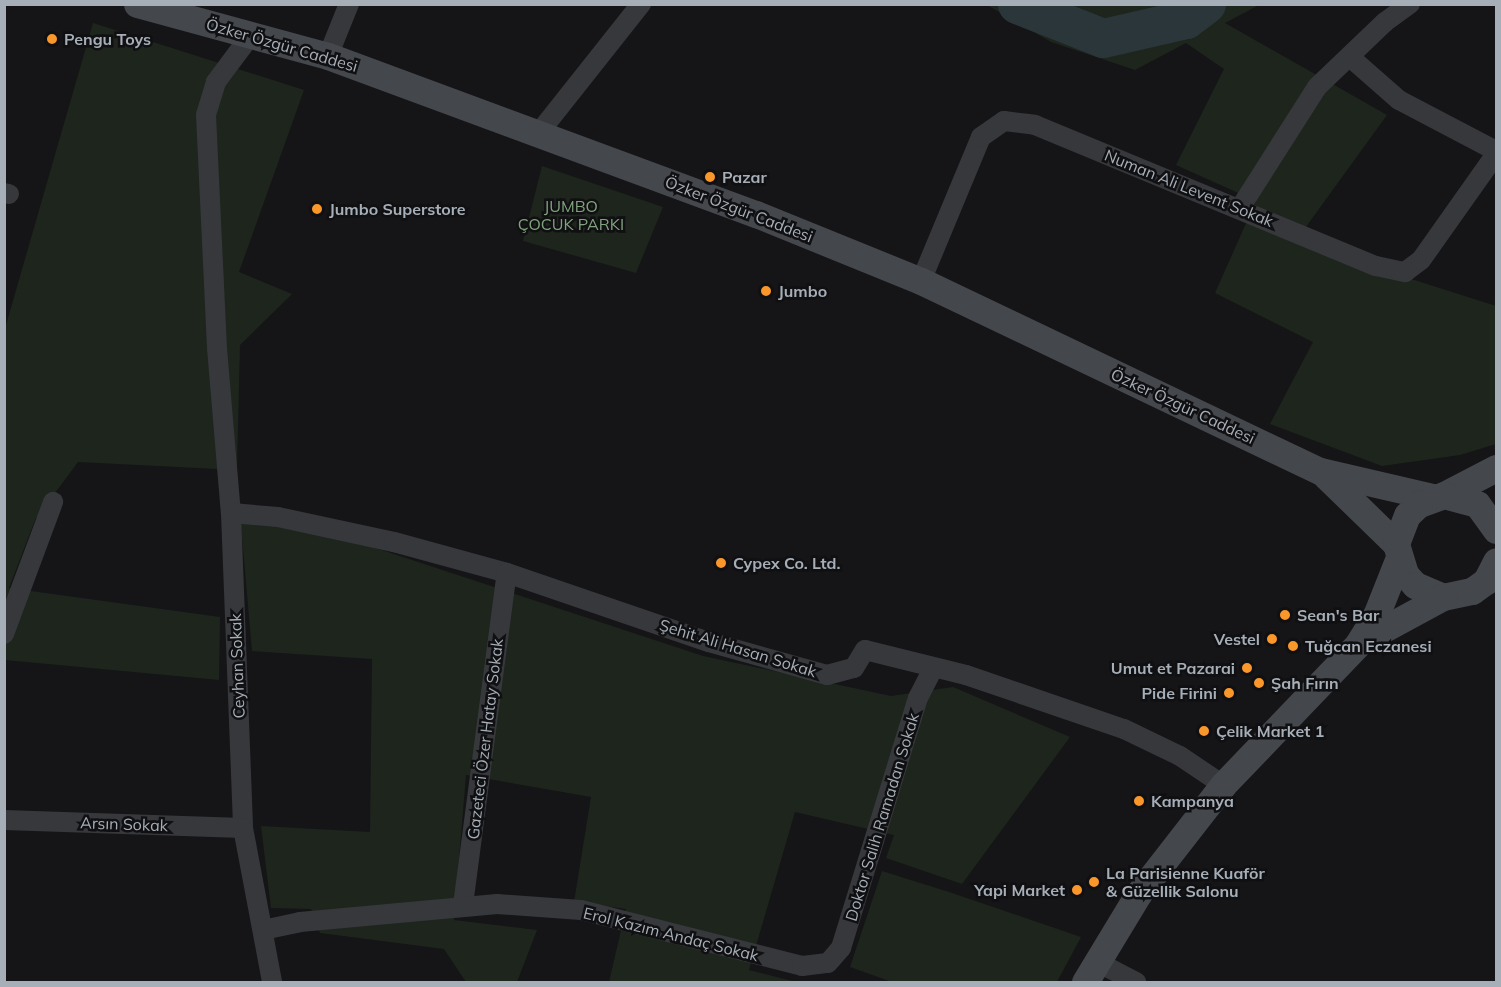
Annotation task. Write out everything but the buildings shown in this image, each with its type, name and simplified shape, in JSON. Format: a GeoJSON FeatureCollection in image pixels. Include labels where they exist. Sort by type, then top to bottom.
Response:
{"type":"FeatureCollection","features":[{"type":"Feature","properties":{"kind":"main road","name":"Özker Özgür Caddesi"},"geometry":{"type":"LineString","coordinates":[[137,4],[328,56],[756,214],[921,281],[1320,471],[1478,504],[1497,530]]}},
{"type":"Feature","properties":{"kind":"main road"},"geometry":{"type":"LineString","coordinates":[[1091,972],[1139,893],[1223,785],[1358,644],[1377,613],[1407,514],[1438,496],[1497,468]]}},
{"type":"Feature","properties":{"kind":"main road","name":"Özker Özgür Caddesi"},"geometry":{"type":"LineString","coordinates":[[1320,471],[1397,552],[1415,585],[1443,597]]}},
{"type":"Feature","properties":{"kind":"main road"},"geometry":{"type":"LineString","coordinates":[[1358,644],[1443,597],[1472,591],[1486,581],[1497,561]]}},
{"type":"Feature","properties":{"kind":"street"},"geometry":{"type":"LineString","coordinates":[[328,56],[349,4]]}},
{"type":"Feature","properties":{"kind":"street"},"geometry":{"type":"LineString","coordinates":[[538,134],[641,4]]}},
{"type":"Feature","properties":{"kind":"street"},"geometry":{"type":"LineString","coordinates":[[1240,208],[1317,87],[1351,58],[1385,22],[1410,4]]}},
{"type":"Feature","properties":{"kind":"street","name":"Ceyhan Sokak"},"geometry":{"type":"LineString","coordinates":[[251,35],[216,82],[206,115],[218,348],[231,513],[243,828],[272,982]]}},
{"type":"Feature","properties":{"kind":"street"},"geometry":{"type":"LineString","coordinates":[[1351,58],[1399,100],[1497,153]]}},
{"type":"Feature","properties":{"kind":"street","name":"Numan Ali Levent Sokak"},"geometry":{"type":"LineString","coordinates":[[921,281],[981,137],[991,127],[1004,121],[1035,125],[1376,266],[1405,272],[1421,260],[1497,153]]}},
{"type":"Feature","properties":{"kind":"street"},"geometry":{"type":"LineString","coordinates":[[4,634],[53,502]]}},
{"type":"Feature","properties":{"kind":"street","name":"Şehit Ali Hasan Sokak"},"geometry":{"type":"LineString","coordinates":[[231,513],[279,517],[394,542],[507,573],[709,642],[827,675],[854,668],[865,650],[966,675],[1124,729],[1180,756],[1223,785]]}},
{"type":"Feature","properties":{"kind":"street","name":"Gazeteci Özer Hatay Sokak"},"geometry":{"type":"LineString","coordinates":[[463,905],[507,573]]}},
{"type":"Feature","properties":{"kind":"street","name":"Doktor Salih Ramadan Sokak"},"geometry":{"type":"LineString","coordinates":[[828,963],[841,948],[918,698],[933,668]]}},
{"type":"Feature","properties":{"kind":"street","name":"Arsın Sokak"},"geometry":{"type":"LineString","coordinates":[[4,820],[243,828]]}},
{"type":"Feature","properties":{"kind":"street","name":"Erol Kazım Andaç Sokak"},"geometry":{"type":"LineString","coordinates":[[263,930],[300,922],[463,905],[581,910],[802,966],[828,963]]}},
{"type":"Feature","properties":{"kind":"street"},"geometry":{"type":"LineString","coordinates":[[1091,972],[1136,982]]}},
{"type":"Feature","properties":{"kind":"green space"},"geometry":{"type":"Polygon","coordinates":[[[987,5],[1259,5],[1225,23],[1387,115],[1295,242],[1496,306],[1496,444],[1460,455],[1382,466],[1270,424],[1313,342],[1215,293],[1256,201],[1176,165],[1224,69],[1186,43],[1135,70],[1051,42],[987,5]]]}},
{"type":"Feature","properties":{"kind":"green space"},"geometry":{"type":"Polygon","coordinates":[[[93,23],[304,90],[239,272],[292,294],[240,345],[237,470],[78,462],[35,520],[9,588],[220,617],[219,680],[5,660],[4,332],[93,23]]]}},
{"type":"Feature","properties":{"kind":"green space","name":"JUMBO ÇOCUK PARKI"},"geometry":{"type":"Polygon","coordinates":[[[542,166],[663,207],[636,273],[523,241],[542,166]]]}},
{"type":"Feature","properties":{"kind":"green space"},"geometry":{"type":"Polygon","coordinates":[[[239,503],[703,656],[891,696],[953,687],[1070,737],[962,884],[886,858],[894,835],[795,812],[749,970],[796,982],[609,982],[626,909],[574,902],[591,797],[466,775],[454,920],[537,930],[517,982],[466,982],[444,949],[320,933],[311,909],[271,908],[261,826],[370,832],[372,659],[252,651],[239,503]]]}},
{"type":"Feature","properties":{"kind":"green space"},"geometry":{"type":"Polygon","coordinates":[[[882,871],[1081,937],[1057,982],[892,982],[850,967],[882,871]]]}},
{"type":"Feature","properties":{"kind":"waterway"},"geometry":{"type":"LineString","coordinates":[[1017,4],[1103,38],[1186,19],[1206,4]]}},
{"type":"Feature","properties":{"kind":"place","name":"Pengu Toys"},"geometry":{"type":"Point","coordinates":[52,39]}},
{"type":"Feature","properties":{"kind":"place","name":"Pazar"},"geometry":{"type":"Point","coordinates":[710,177]}},
{"type":"Feature","properties":{"kind":"place","name":"Jumbo Superstore"},"geometry":{"type":"Point","coordinates":[317,209]}},
{"type":"Feature","properties":{"kind":"place","name":"Jumbo"},"geometry":{"type":"Point","coordinates":[766,291]}},
{"type":"Feature","properties":{"kind":"place","name":"Cypex Co. Ltd."},"geometry":{"type":"Point","coordinates":[721,563]}},
{"type":"Feature","properties":{"kind":"place","name":"Sean's Bar"},"geometry":{"type":"Point","coordinates":[1285,615]}},
{"type":"Feature","properties":{"kind":"place","name":"Vestel"},"geometry":{"type":"Point","coordinates":[1272,639]}},
{"type":"Feature","properties":{"kind":"place","name":"Tuğcan Eczanesi"},"geometry":{"type":"Point","coordinates":[1293,646]}},
{"type":"Feature","properties":{"kind":"place","name":"Umut et Pazarai"},"geometry":{"type":"Point","coordinates":[1247,668]}},
{"type":"Feature","properties":{"kind":"place","name":"Şah Fırın"},"geometry":{"type":"Point","coordinates":[1259,683]}},
{"type":"Feature","properties":{"kind":"place","name":"Pide Firini"},"geometry":{"type":"Point","coordinates":[1229,693]}},
{"type":"Feature","properties":{"kind":"place","name":"Çelik Market 1"},"geometry":{"type":"Point","coordinates":[1204,731]}},
{"type":"Feature","properties":{"kind":"place","name":"Kampanya"},"geometry":{"type":"Point","coordinates":[1139,801]}},
{"type":"Feature","properties":{"kind":"place","name":"La Parisienne Kuaför & Güzellik Salonu"},"geometry":{"type":"Point","coordinates":[1094,882]}},
{"type":"Feature","properties":{"kind":"place","name":"Yapi Market"},"geometry":{"type":"Point","coordinates":[1077,890]}}]}
